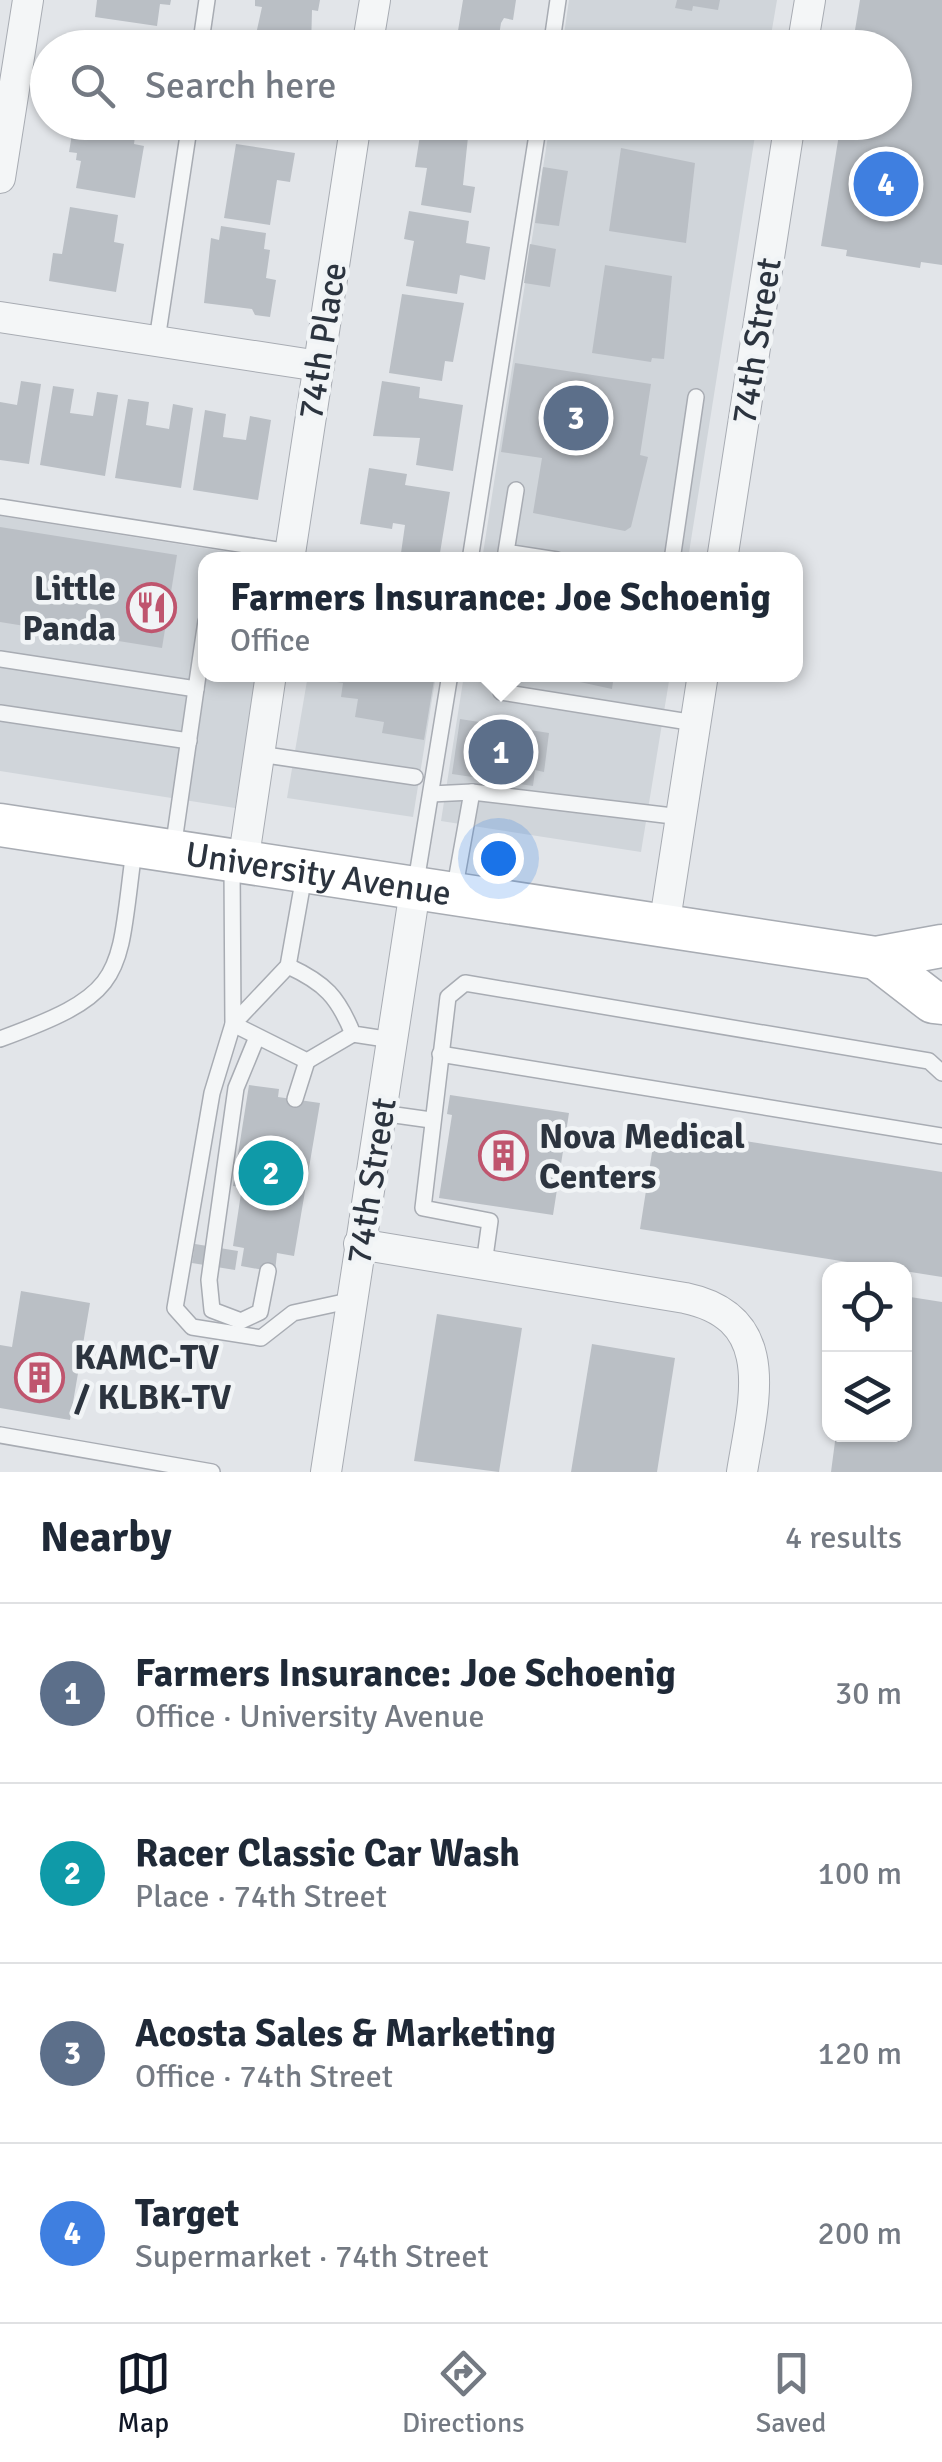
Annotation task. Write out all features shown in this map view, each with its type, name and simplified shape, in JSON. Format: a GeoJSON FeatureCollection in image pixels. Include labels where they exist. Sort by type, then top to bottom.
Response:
{"type":"FeatureCollection","features":[{"type":"Feature","properties":{"kind":"main road","name":"University Avenue"},"geometry":{"type":"LineString","coordinates":[[0,824],[876,958],[942,946]]}},
{"type":"Feature","properties":{"kind":"main road","name":"University Avenue"},"geometry":{"type":"LineString","coordinates":[[876,958],[939,1004]]}},
{"type":"Feature","properties":{"kind":"street"},"geometry":{"type":"LineString","coordinates":[[0,178],[28,0]]}},
{"type":"Feature","properties":{"kind":"street"},"geometry":{"type":"LineString","coordinates":[[371,30],[375,0]]}},
{"type":"Feature","properties":{"kind":"street"},"geometry":{"type":"LineString","coordinates":[[805,30],[810,0]]}},
{"type":"Feature","properties":{"kind":"street","name":"74th Place"},"geometry":{"type":"LineString","coordinates":[[290,552],[353,140]]}},
{"type":"Feature","properties":{"kind":"street","name":"74th Street"},"geometry":{"type":"LineString","coordinates":[[723,552],[787,140]]}},
{"type":"Feature","properties":{"kind":"street"},"geometry":{"type":"LineString","coordinates":[[0,317],[318,366]]}},
{"type":"Feature","properties":{"kind":"street"},"geometry":{"type":"LineString","coordinates":[[237,862],[270,682]]}},
{"type":"Feature","properties":{"kind":"street"},"geometry":{"type":"LineString","coordinates":[[664,928],[702,682]]}},
{"type":"Feature","properties":{"kind":"street","name":"74th Street"},"geometry":{"type":"LineString","coordinates":[[326,1472],[392,1040],[434,893]]}},
{"type":"Feature","properties":{"kind":"street"},"geometry":{"type":"LineString","coordinates":[[359,1244],[700,1302],[740,1330],[756,1374],[742,1472]]}},
{"type":"Feature","properties":{"kind":"lane"},"geometry":{"type":"LineString","coordinates":[[203,30],[208,0]]}},
{"type":"Feature","properties":{"kind":"lane"},"geometry":{"type":"LineString","coordinates":[[553,30],[558,0]]}},
{"type":"Feature","properties":{"kind":"lane"},"geometry":{"type":"LineString","coordinates":[[157,340],[187,140]]}},
{"type":"Feature","properties":{"kind":"lane"},"geometry":{"type":"LineString","coordinates":[[471,552],[536,140]]}},
{"type":"Feature","properties":{"kind":"lane"},"geometry":{"type":"LineString","coordinates":[[673,552],[696,397]]}},
{"type":"Feature","properties":{"kind":"lane"},"geometry":{"type":"LineString","coordinates":[[506,552],[516,490]]}},
{"type":"Feature","properties":{"kind":"lane"},"geometry":{"type":"LineString","coordinates":[[0,506],[266,552]]}},
{"type":"Feature","properties":{"kind":"lane"},"geometry":{"type":"LineString","coordinates":[[0,659],[196,689]]}},
{"type":"Feature","properties":{"kind":"lane"},"geometry":{"type":"LineString","coordinates":[[0,1039],[70,1012],[103,986],[122,944],[189,741],[198,675]]}},
{"type":"Feature","properties":{"kind":"lane"},"geometry":{"type":"LineString","coordinates":[[434,893],[430,794],[449,682]]}},
{"type":"Feature","properties":{"kind":"lane"},"geometry":{"type":"LineString","coordinates":[[503,682],[501,692],[695,723]]}},
{"type":"Feature","properties":{"kind":"lane"},"geometry":{"type":"LineString","coordinates":[[0,713],[189,741]]}},
{"type":"Feature","properties":{"kind":"lane"},"geometry":{"type":"LineString","coordinates":[[259,754],[415,777]]}},
{"type":"Feature","properties":{"kind":"lane"},"geometry":{"type":"LineString","coordinates":[[430,794],[472,792],[682,817]]}},
{"type":"Feature","properties":{"kind":"lane"},"geometry":{"type":"LineString","coordinates":[[434,893],[472,792]]}},
{"type":"Feature","properties":{"kind":"lane"},"geometry":{"type":"LineString","coordinates":[[237,862],[232,1024],[212,1093],[175,1308],[192,1327],[261,1338],[293,1312],[352,1300]]}},
{"type":"Feature","properties":{"kind":"lane"},"geometry":{"type":"LineString","coordinates":[[232,1024],[288,966],[305,872]]}},
{"type":"Feature","properties":{"kind":"lane"},"geometry":{"type":"LineString","coordinates":[[288,966],[321,981],[330,990],[339,1000],[353,1034]]}},
{"type":"Feature","properties":{"kind":"lane"},"geometry":{"type":"LineString","coordinates":[[484,1264],[490,1220],[423,1208],[448,997],[465,984],[929,1061],[942,1073]]}},
{"type":"Feature","properties":{"kind":"lane"},"geometry":{"type":"LineString","coordinates":[[232,1024],[307,1061]]}},
{"type":"Feature","properties":{"kind":"lane"},"geometry":{"type":"LineString","coordinates":[[295,1100],[307,1061],[353,1034],[392,1040]]}},
{"type":"Feature","properties":{"kind":"lane"},"geometry":{"type":"LineString","coordinates":[[257,1037],[236,1088],[210,1280],[212,1310],[241,1321],[260,1312],[268,1270]]}},
{"type":"Feature","properties":{"kind":"lane"},"geometry":{"type":"LineString","coordinates":[[440,1054],[942,1136]]}},
{"type":"Feature","properties":{"kind":"lane"},"geometry":{"type":"LineString","coordinates":[[381,1113],[431,1120]]}},
{"type":"Feature","properties":{"kind":"lane"},"geometry":{"type":"LineString","coordinates":[[0,1435],[212,1472]]}},
{"type":"Feature","properties":{"kind":"shaded area"},"geometry":{"type":"Polygon","coordinates":[[[569,0],[777,0],[772,30],[565,30],[569,0]]]}},
{"type":"Feature","properties":{"kind":"shaded area"},"geometry":{"type":"Polygon","coordinates":[[[547,140],[754,140],[689,552],[483,552],[547,140]]]}},
{"type":"Feature","properties":{"kind":"shaded area"},"geometry":{"type":"Polygon","coordinates":[[[0,516],[229,552],[198,552],[198,682],[255,682],[235,808],[0,771],[0,516]]]}},
{"type":"Feature","properties":{"kind":"shaded area"},"geometry":{"type":"Polygon","coordinates":[[[307,682],[435,682],[413,817],[287,798],[307,682]]]}},
{"type":"Feature","properties":{"kind":"shaded area"},"geometry":{"type":"Polygon","coordinates":[[[463,682],[669,682],[641,852],[441,821],[463,682]]]}},
{"type":"Feature","properties":{"kind":"building"},"geometry":{"type":"Polygon","coordinates":[[[97,0],[171,0],[170,5],[160,4],[157,26],[95,17],[97,0]]]}},
{"type":"Feature","properties":{"kind":"building"},"geometry":{"type":"Polygon","coordinates":[[[255,0],[320,0],[318,11],[312,10],[311,30],[257,30],[262,7],[255,6],[255,0]]]}},
{"type":"Feature","properties":{"kind":"building"},"geometry":{"type":"Polygon","coordinates":[[[463,0],[516,0],[513,20],[504,18],[500,30],[458,30],[463,0]]]}},
{"type":"Feature","properties":{"kind":"building"},"geometry":{"type":"Polygon","coordinates":[[[677,0],[720,0],[718,10],[693,6],[692,11],[675,8],[677,0]]]}},
{"type":"Feature","properties":{"kind":"building"},"geometry":{"type":"Polygon","coordinates":[[[860,0],[942,0],[942,265],[921,262],[920,268],[846,256],[847,250],[821,246],[838,140],[912,140],[912,30],[855,30],[860,0]]]}},
{"type":"Feature","properties":{"kind":"building"},"geometry":{"type":"Polygon","coordinates":[[[71,140],[135,140],[134,144],[144,146],[135,198],[76,188],[81,161],[76,160],[77,153],[69,152],[71,140]]]}},
{"type":"Feature","properties":{"kind":"building"},"geometry":{"type":"Polygon","coordinates":[[[419,140],[468,140],[463,185],[475,187],[471,213],[421,205],[427,168],[415,167],[419,140]]]}},
{"type":"Feature","properties":{"kind":"building"},"geometry":{"type":"Polygon","coordinates":[[[236,144],[295,153],[290,182],[277,180],[270,225],[224,218],[236,144]]]}},
{"type":"Feature","properties":{"kind":"building"},"geometry":{"type":"Polygon","coordinates":[[[621,148],[695,163],[686,243],[609,231],[621,148]]]}},
{"type":"Feature","properties":{"kind":"building"},"geometry":{"type":"Polygon","coordinates":[[[543,167],[568,171],[559,226],[535,223],[543,167]]]}},
{"type":"Feature","properties":{"kind":"building"},"geometry":{"type":"Polygon","coordinates":[[[70,207],[118,215],[114,242],[124,244],[116,292],[49,281],[53,253],[62,254],[70,207]]]}},
{"type":"Feature","properties":{"kind":"building"},"geometry":{"type":"Polygon","coordinates":[[[409,211],[469,221],[466,243],[490,247],[485,280],[460,275],[457,294],[406,286],[414,241],[404,239],[409,211]]]}},
{"type":"Feature","properties":{"kind":"building"},"geometry":{"type":"Polygon","coordinates":[[[221,226],[266,233],[264,249],[270,250],[266,278],[276,280],[270,317],[255,315],[252,309],[204,303],[211,238],[219,240],[221,226]]]}},
{"type":"Feature","properties":{"kind":"building"},"geometry":{"type":"Polygon","coordinates":[[[530,244],[556,249],[550,287],[524,283],[530,244]]]}},
{"type":"Feature","properties":{"kind":"building"},"geometry":{"type":"Polygon","coordinates":[[[605,265],[672,276],[664,359],[652,358],[651,362],[592,353],[605,265]]]}},
{"type":"Feature","properties":{"kind":"building"},"geometry":{"type":"Polygon","coordinates":[[[402,294],[464,303],[453,362],[445,361],[442,381],[389,373],[402,294]]]}},
{"type":"Feature","properties":{"kind":"building"},"geometry":{"type":"Polygon","coordinates":[[[515,363],[651,384],[640,455],[648,457],[631,527],[625,531],[533,513],[542,458],[501,452],[515,363]]]}},
{"type":"Feature","properties":{"kind":"building"},"geometry":{"type":"Polygon","coordinates":[[[21,381],[41,384],[29,464],[0,460],[0,402],[17,405],[21,381]]]}},
{"type":"Feature","properties":{"kind":"building"},"geometry":{"type":"Polygon","coordinates":[[[382,381],[420,387],[419,398],[463,405],[453,471],[416,465],[420,438],[373,436],[382,381]]]}},
{"type":"Feature","properties":{"kind":"building"},"geometry":{"type":"Polygon","coordinates":[[[53,386],[74,389],[70,413],[93,416],[97,392],[118,395],[105,476],[40,465],[53,386]]]}},
{"type":"Feature","properties":{"kind":"building"},"geometry":{"type":"Polygon","coordinates":[[[128,399],[149,402],[146,425],[169,429],[173,404],[193,408],[181,488],[115,478],[128,399]]]}},
{"type":"Feature","properties":{"kind":"building"},"geometry":{"type":"Polygon","coordinates":[[[205,410],[226,414],[223,437],[246,440],[250,416],[271,420],[258,500],[193,490],[205,410]]]}},
{"type":"Feature","properties":{"kind":"building"},"geometry":{"type":"Polygon","coordinates":[[[369,468],[407,474],[405,485],[450,492],[440,552],[401,552],[405,525],[393,523],[392,529],[360,524],[369,468]]]}},
{"type":"Feature","properties":{"kind":"building"},"geometry":{"type":"Polygon","coordinates":[[[0,527],[177,555],[162,648],[0,622],[0,527]]]}},
{"type":"Feature","properties":{"kind":"building"},"geometry":{"type":"Polygon","coordinates":[[[337,682],[434,682],[424,740],[382,733],[384,722],[355,717],[358,699],[341,697],[343,683],[337,682]]]}},
{"type":"Feature","properties":{"kind":"building"},"geometry":{"type":"Polygon","coordinates":[[[580,682],[613,682],[612,689],[580,682]]]}},
{"type":"Feature","properties":{"kind":"building"},"geometry":{"type":"Polygon","coordinates":[[[460,719],[549,733],[544,772],[535,770],[533,786],[452,774],[460,719]]]}},
{"type":"Feature","properties":{"kind":"building"},"geometry":{"type":"Polygon","coordinates":[[[249,1085],[279,1089],[278,1097],[320,1103],[294,1256],[277,1253],[275,1272],[241,1266],[244,1248],[233,1246],[242,1187],[233,1186],[249,1085]]]}},
{"type":"Feature","properties":{"kind":"building","name":"Nova Medical Centers"},"geometry":{"type":"Polygon","coordinates":[[[450,1095],[569,1113],[553,1215],[439,1198],[452,1115],[447,1114],[450,1095]]]}},
{"type":"Feature","properties":{"kind":"building"},"geometry":{"type":"Polygon","coordinates":[[[656,1127],[942,1172],[942,1277],[912,1272],[912,1262],[848,1262],[640,1229],[656,1127]]]}},
{"type":"Feature","properties":{"kind":"building"},"geometry":{"type":"Polygon","coordinates":[[[195,1244],[238,1251],[235,1270],[192,1263],[195,1244]]]}},
{"type":"Feature","properties":{"kind":"building","name":"KAMC-TV / KLBK-TV"},"geometry":{"type":"Polygon","coordinates":[[[21,1291],[90,1303],[70,1420],[0,1408],[0,1345],[12,1347],[21,1291]]]}},
{"type":"Feature","properties":{"kind":"building"},"geometry":{"type":"Polygon","coordinates":[[[912,1297],[942,1302],[942,1472],[831,1472],[835,1442],[912,1442],[912,1297]]]}},
{"type":"Feature","properties":{"kind":"building"},"geometry":{"type":"Polygon","coordinates":[[[437,1314],[522,1328],[499,1472],[414,1461],[437,1314]]]}},
{"type":"Feature","properties":{"kind":"building"},"geometry":{"type":"Polygon","coordinates":[[[592,1344],[675,1358],[657,1472],[571,1472],[592,1344]]]}},
{"type":"Feature","properties":{"kind":"place","name":"Target"},"geometry":{"type":"Point","coordinates":[886,184]}},
{"type":"Feature","properties":{"kind":"place","name":"Acosta Sales & Marketing"},"geometry":{"type":"Point","coordinates":[576,418]}},
{"type":"Feature","properties":{"kind":"place","name":"Little Panda"},"geometry":{"type":"Point","coordinates":[151,608]}},
{"type":"Feature","properties":{"kind":"place","name":"Farmers Insurance: Joe Schoenig"},"geometry":{"type":"Point","coordinates":[501,752]}},
{"type":"Feature","properties":{"kind":"place","name":"Nova Medical Centers"},"geometry":{"type":"Point","coordinates":[504,1156]}},
{"type":"Feature","properties":{"kind":"place","name":"Racer Classic Car Wash"},"geometry":{"type":"Point","coordinates":[271,1173]}},
{"type":"Feature","properties":{"kind":"place","name":"KAMC-TV / KLBK-TV"},"geometry":{"type":"Point","coordinates":[39,1377]}}]}
